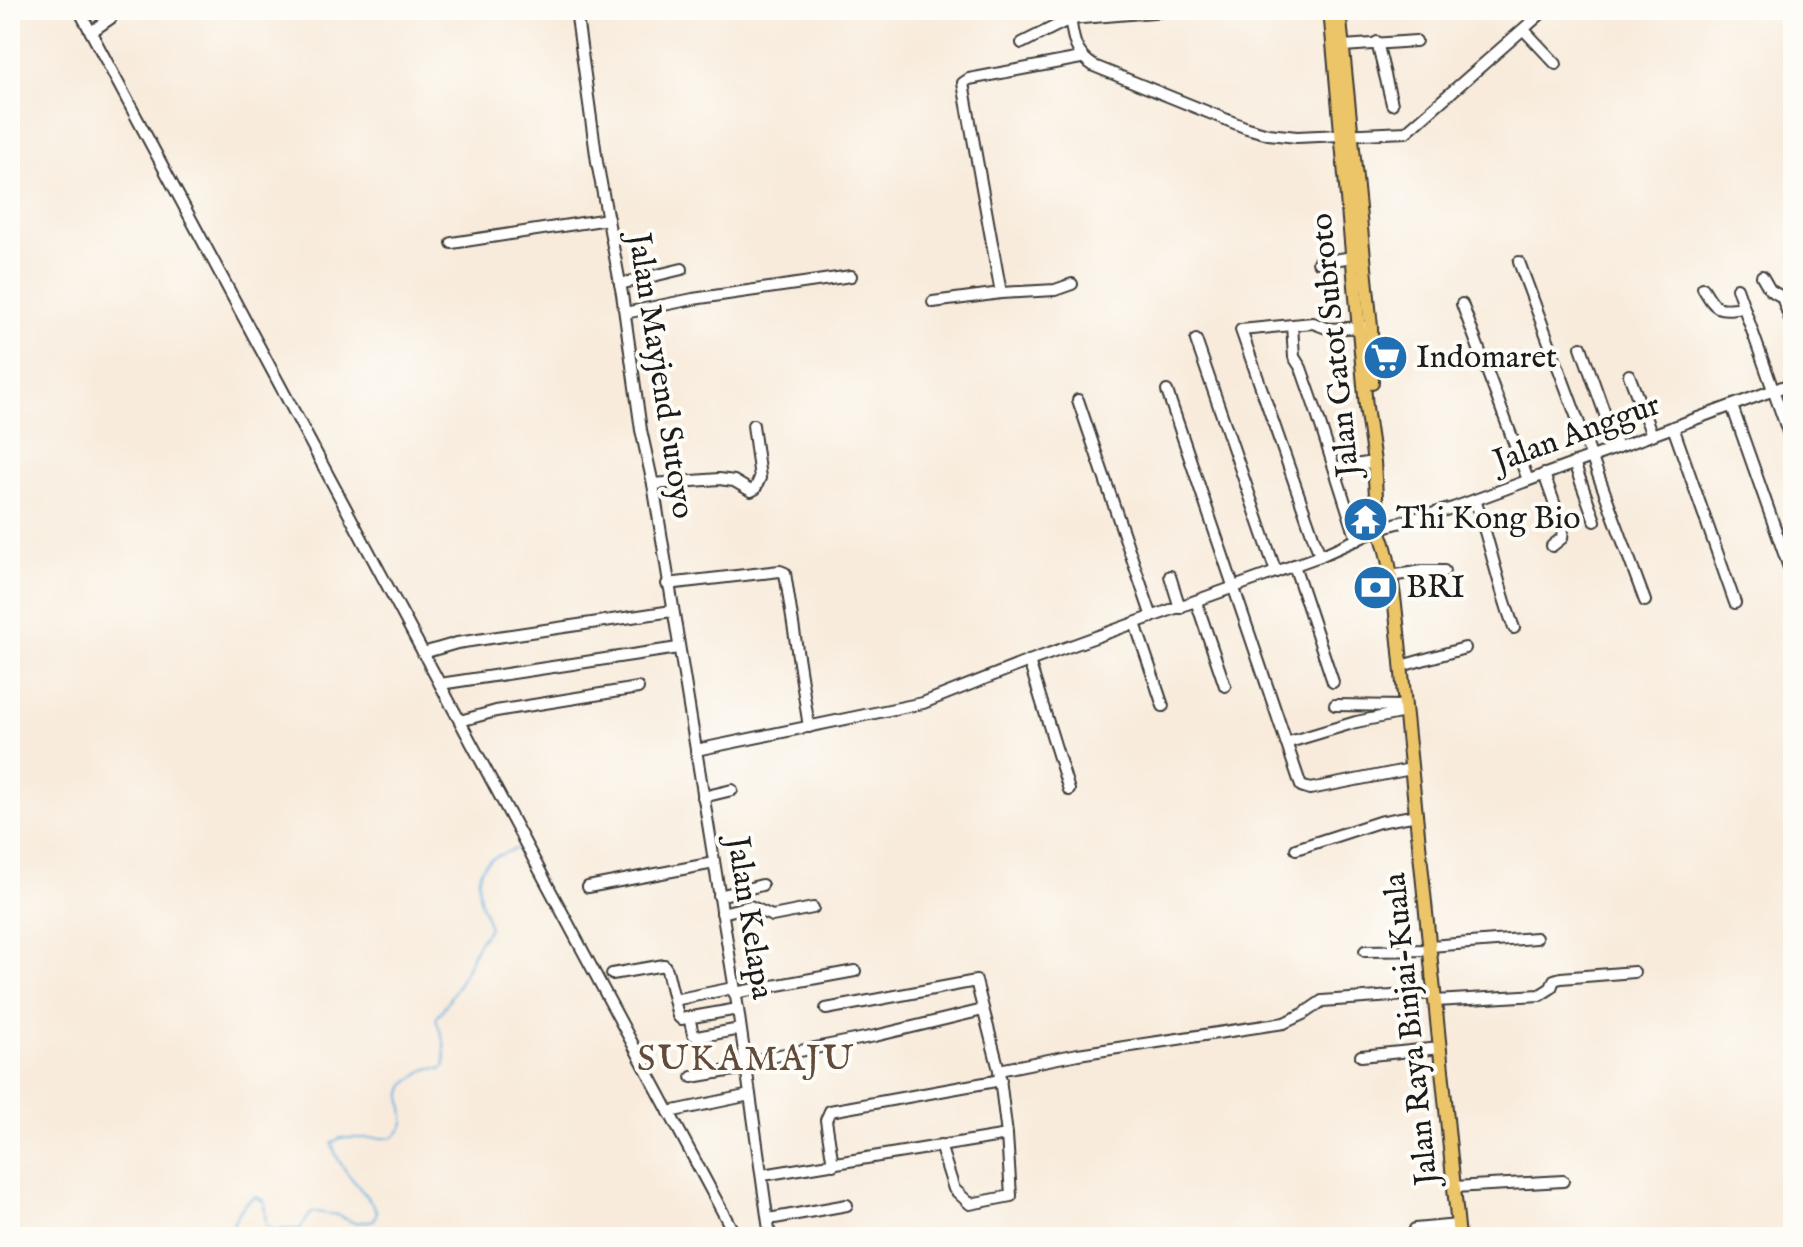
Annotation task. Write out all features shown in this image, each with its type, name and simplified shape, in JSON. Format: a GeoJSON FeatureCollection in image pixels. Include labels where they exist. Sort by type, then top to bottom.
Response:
{"type":"FeatureCollection","features":[{"type":"Feature","properties":{"kind":"main road","name":"Jalan Gatot Subroto"},"geometry":{"type":"LineString","coordinates":[[1330,10],[1347,134],[1354,257],[1366,327],[1374,462],[1417,815]]}},
{"type":"Feature","properties":{"kind":"main road"},"geometry":{"type":"LineString","coordinates":[[1339,10],[1347,134],[1366,327]]}},
{"type":"Feature","properties":{"kind":"main road"},"geometry":{"type":"LineString","coordinates":[[1369,407],[1383,531]]}},
{"type":"Feature","properties":{"kind":"main road","name":"Jalan Raya Binjai-Kuala"},"geometry":{"type":"LineString","coordinates":[[1417,815],[1458,1231]]}},
{"type":"Feature","properties":{"kind":"street"},"geometry":{"type":"LineString","coordinates":[[79,10],[736,1237]]}},
{"type":"Feature","properties":{"kind":"street"},"geometry":{"type":"LineString","coordinates":[[91,32],[111,18],[112,10]]}},
{"type":"Feature","properties":{"kind":"street","name":"Jalan Mayjend Sutoyo"},"geometry":{"type":"LineString","coordinates":[[576,10],[597,162],[625,313],[641,430],[653,484],[696,750]]}},
{"type":"Feature","properties":{"kind":"street"},"geometry":{"type":"LineString","coordinates":[[1022,43],[1069,15],[1177,10]]}},
{"type":"Feature","properties":{"kind":"street"},"geometry":{"type":"LineString","coordinates":[[1069,15],[1077,51],[1081,58],[1094,66],[1247,128],[1283,136],[1406,132],[1545,10]]}},
{"type":"Feature","properties":{"kind":"street"},"geometry":{"type":"LineString","coordinates":[[1524,30],[1556,64]]}},
{"type":"Feature","properties":{"kind":"street"},"geometry":{"type":"LineString","coordinates":[[1343,46],[1416,41]]}},
{"type":"Feature","properties":{"kind":"street"},"geometry":{"type":"LineString","coordinates":[[1377,42],[1392,104]]}},
{"type":"Feature","properties":{"kind":"street"},"geometry":{"type":"LineString","coordinates":[[1001,293],[963,83],[969,79],[1081,58]]}},
{"type":"Feature","properties":{"kind":"street"},"geometry":{"type":"LineString","coordinates":[[452,243],[608,219]]}},
{"type":"Feature","properties":{"kind":"street"},"geometry":{"type":"LineString","coordinates":[[1318,262],[1354,257]]}},
{"type":"Feature","properties":{"kind":"street"},"geometry":{"type":"LineString","coordinates":[[1519,262],[1645,601]]}},
{"type":"Feature","properties":{"kind":"street"},"geometry":{"type":"LineString","coordinates":[[620,284],[682,269]]}},
{"type":"Feature","properties":{"kind":"street"},"geometry":{"type":"LineString","coordinates":[[625,313],[693,299],[851,276]]}},
{"type":"Feature","properties":{"kind":"street"},"geometry":{"type":"LineString","coordinates":[[1762,276],[1770,290],[1782,297],[1793,327]]}},
{"type":"Feature","properties":{"kind":"street"},"geometry":{"type":"LineString","coordinates":[[933,302],[1055,290],[1072,284]]}},
{"type":"Feature","properties":{"kind":"street"},"geometry":{"type":"LineString","coordinates":[[1703,288],[1714,306],[1720,309],[1743,307]]}},
{"type":"Feature","properties":{"kind":"street"},"geometry":{"type":"LineString","coordinates":[[1737,288],[1793,446]]}},
{"type":"Feature","properties":{"kind":"street"},"geometry":{"type":"LineString","coordinates":[[1462,304],[1528,480]]}},
{"type":"Feature","properties":{"kind":"street"},"geometry":{"type":"LineString","coordinates":[[1320,556],[1241,330],[1313,323],[1329,329],[1366,327]]}},
{"type":"Feature","properties":{"kind":"street"},"geometry":{"type":"LineString","coordinates":[[1292,325],[1294,357],[1301,368],[1357,540]]}},
{"type":"Feature","properties":{"kind":"street"},"geometry":{"type":"LineString","coordinates":[[1196,340],[1276,572]]}},
{"type":"Feature","properties":{"kind":"street"},"geometry":{"type":"LineString","coordinates":[[1581,347],[1617,448]]}},
{"type":"Feature","properties":{"kind":"street"},"geometry":{"type":"LineString","coordinates":[[1629,375],[1652,435]]}},
{"type":"Feature","properties":{"kind":"street","name":"Jalan Anggur"},"geometry":{"type":"LineString","coordinates":[[696,750],[923,703],[1357,540],[1793,383]]}},
{"type":"Feature","properties":{"kind":"street"},"geometry":{"type":"LineString","coordinates":[[1167,391],[1300,783],[1305,788],[1411,769]]}},
{"type":"Feature","properties":{"kind":"street"},"geometry":{"type":"LineString","coordinates":[[1078,400],[1152,617]]}},
{"type":"Feature","properties":{"kind":"street"},"geometry":{"type":"LineString","coordinates":[[1732,406],[1793,579]]}},
{"type":"Feature","properties":{"kind":"street"},"geometry":{"type":"LineString","coordinates":[[653,484],[719,479],[734,481],[751,491],[755,489],[760,478],[753,425]]}},
{"type":"Feature","properties":{"kind":"street"},"geometry":{"type":"LineString","coordinates":[[1673,427],[1735,603]]}},
{"type":"Feature","properties":{"kind":"street"},"geometry":{"type":"LineString","coordinates":[[1335,468],[1374,462]]}},
{"type":"Feature","properties":{"kind":"street"},"geometry":{"type":"LineString","coordinates":[[1574,463],[1595,521]]}},
{"type":"Feature","properties":{"kind":"street"},"geometry":{"type":"LineString","coordinates":[[1544,474],[1564,532],[1552,546]]}},
{"type":"Feature","properties":{"kind":"street"},"geometry":{"type":"LineString","coordinates":[[1475,500],[1514,628]]}},
{"type":"Feature","properties":{"kind":"street"},"geometry":{"type":"LineString","coordinates":[[1294,565],[1333,682]]}},
{"type":"Feature","properties":{"kind":"street"},"geometry":{"type":"LineString","coordinates":[[667,584],[780,571],[785,573],[809,727]]}},
{"type":"Feature","properties":{"kind":"street"},"geometry":{"type":"LineString","coordinates":[[1390,576],[1444,571]]}},
{"type":"Feature","properties":{"kind":"street"},"geometry":{"type":"LineString","coordinates":[[1170,576],[1180,608]]}},
{"type":"Feature","properties":{"kind":"street"},"geometry":{"type":"LineString","coordinates":[[1196,601],[1225,686]]}},
{"type":"Feature","properties":{"kind":"street"},"geometry":{"type":"LineString","coordinates":[[423,653],[457,643],[672,611]]}},
{"type":"Feature","properties":{"kind":"street"},"geometry":{"type":"LineString","coordinates":[[1135,623],[1163,706]]}},
{"type":"Feature","properties":{"kind":"street"},"geometry":{"type":"LineString","coordinates":[[440,684],[678,648]]}},
{"type":"Feature","properties":{"kind":"street"},"geometry":{"type":"LineString","coordinates":[[1401,666],[1465,648]]}},
{"type":"Feature","properties":{"kind":"street"},"geometry":{"type":"LineString","coordinates":[[1029,661],[1069,790]]}},
{"type":"Feature","properties":{"kind":"street"},"geometry":{"type":"LineString","coordinates":[[460,721],[496,711],[638,688]]}},
{"type":"Feature","properties":{"kind":"street"},"geometry":{"type":"LineString","coordinates":[[1335,705],[1405,709]]}},
{"type":"Feature","properties":{"kind":"street"},"geometry":{"type":"LineString","coordinates":[[1286,743],[1405,709]]}},
{"type":"Feature","properties":{"kind":"street","name":"Jalan Kelapa"},"geometry":{"type":"LineString","coordinates":[[696,750],[738,1009],[770,1237]]}},
{"type":"Feature","properties":{"kind":"street"},"geometry":{"type":"LineString","coordinates":[[703,797],[732,790]]}},
{"type":"Feature","properties":{"kind":"street"},"geometry":{"type":"LineString","coordinates":[[1296,849],[1379,822],[1417,815]]}},
{"type":"Feature","properties":{"kind":"street"},"geometry":{"type":"LineString","coordinates":[[588,887],[714,863]]}},
{"type":"Feature","properties":{"kind":"street"},"geometry":{"type":"LineString","coordinates":[[719,896],[762,885]]}},
{"type":"Feature","properties":{"kind":"street"},"geometry":{"type":"LineString","coordinates":[[722,913],[750,906],[772,916],[813,908]]}},
{"type":"Feature","properties":{"kind":"street"},"geometry":{"type":"LineString","coordinates":[[1365,951],[1536,938]]}},
{"type":"Feature","properties":{"kind":"street"},"geometry":{"type":"LineString","coordinates":[[612,974],[664,965],[680,1018],[738,1009]]}},
{"type":"Feature","properties":{"kind":"street"},"geometry":{"type":"LineString","coordinates":[[674,1000],[855,971]]}},
{"type":"Feature","properties":{"kind":"street"},"geometry":{"type":"LineString","coordinates":[[833,1165],[826,1120],[830,1111],[1092,1052],[1284,1023],[1322,1001],[1540,995],[1551,988],[1554,980],[1561,978],[1634,972]]}},
{"type":"Feature","properties":{"kind":"street"},"geometry":{"type":"LineString","coordinates":[[826,1009],[976,981],[1000,1075],[1011,1196],[970,1204],[954,1189],[940,1145]]}},
{"type":"Feature","properties":{"kind":"street"},"geometry":{"type":"LineString","coordinates":[[692,1077],[983,1010]]}},
{"type":"Feature","properties":{"kind":"street"},"geometry":{"type":"LineString","coordinates":[[689,1017],[693,1034],[697,1037],[740,1029]]}},
{"type":"Feature","properties":{"kind":"street"},"geometry":{"type":"LineString","coordinates":[[1361,1056],[1440,1048]]}},
{"type":"Feature","properties":{"kind":"street"},"geometry":{"type":"LineString","coordinates":[[669,1112],[750,1095]]}},
{"type":"Feature","properties":{"kind":"street"},"geometry":{"type":"LineString","coordinates":[[763,1175],[1007,1135]]}},
{"type":"Feature","properties":{"kind":"street"},"geometry":{"type":"LineString","coordinates":[[1454,1187],[1563,1181]]}},
{"type":"Feature","properties":{"kind":"street"},"geometry":{"type":"LineString","coordinates":[[769,1219],[847,1205]]}},
{"type":"Feature","properties":{"kind":"street"},"geometry":{"type":"LineString","coordinates":[[1415,1229],[1458,1231]]}},
{"type":"Feature","properties":{"kind":"waterway"},"geometry":{"type":"LineString","coordinates":[[229,1237],[241,1209],[255,1197],[264,1201],[266,1225],[273,1230],[300,1229],[311,1213],[316,1212],[337,1215],[355,1223],[374,1220],[377,1212],[345,1170],[332,1143],[340,1138],[391,1138],[403,1126],[404,1087],[425,1070],[442,1069],[445,1065],[444,1042],[436,1019],[458,986],[476,946],[489,927],[478,890],[478,879],[491,859],[522,847]]}},
{"type":"Feature","properties":{"kind":"place","name":"Indomaret"},"geometry":{"type":"Point","coordinates":[1385,358]}},
{"type":"Feature","properties":{"kind":"place","name":"Thi Kong Bio"},"geometry":{"type":"Point","coordinates":[1365,519]}},
{"type":"Feature","properties":{"kind":"place","name":"BRI"},"geometry":{"type":"Point","coordinates":[1375,588]}},
{"type":"Feature","properties":{"kind":"district","name":"SUKAMAJU"},"geometry":{"type":"Point","coordinates":[746,1060]}}]}
